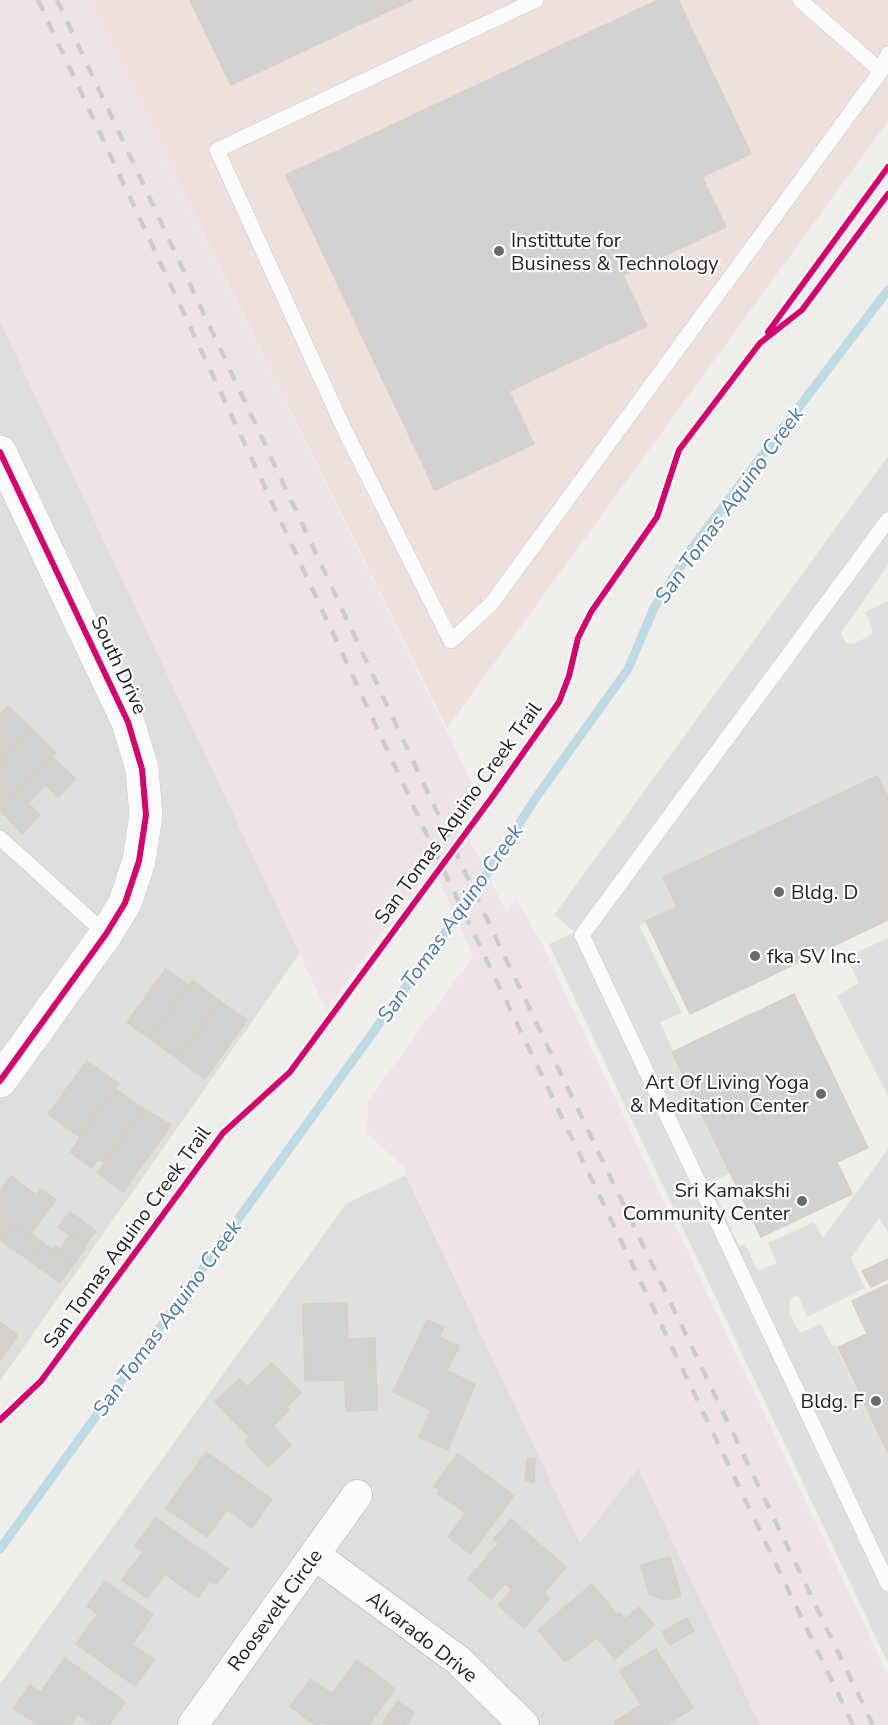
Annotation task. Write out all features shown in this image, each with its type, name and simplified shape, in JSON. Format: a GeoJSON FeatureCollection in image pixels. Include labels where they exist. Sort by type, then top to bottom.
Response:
{"type":"FeatureCollection","features":[{"type":"Feature","properties":{"kind":"street","name":"South Drive"},"geometry":{"type":"LineString","coordinates":[[0,452],[128,722],[142,769],[146,816],[139,861],[124,903],[106,934],[0,1081]]}},
{"type":"Feature","properties":{"kind":"street","name":"Roosevelt Circle"},"geometry":{"type":"LineString","coordinates":[[193,1725],[357,1495]]}},
{"type":"Feature","properties":{"kind":"street","name":"Alvarado Drive"},"geometry":{"type":"LineString","coordinates":[[315,1555],[459,1661],[524,1725]]}},
{"type":"Feature","properties":{"kind":"lane"},"geometry":{"type":"LineString","coordinates":[[536,0],[217,150],[345,431],[451,641],[491,604],[881,71],[888,54]]}},
{"type":"Feature","properties":{"kind":"lane"},"geometry":{"type":"LineString","coordinates":[[800,0],[881,71]]}},
{"type":"Feature","properties":{"kind":"lane"},"geometry":{"type":"LineString","coordinates":[[888,520],[582,935],[888,1584]]}},
{"type":"Feature","properties":{"kind":"lane"},"geometry":{"type":"LineString","coordinates":[[0,838],[106,934]]}},
{"type":"Feature","properties":{"kind":"shaded area"},"geometry":{"type":"Polygon","coordinates":[[[0,0],[89,0],[480,799],[462,824],[506,911],[516,898],[544,948],[888,1675],[888,1725],[760,1725],[638,1468],[580,1543],[402,1165],[367,1134],[368,1101],[473,956],[432,865],[326,1010],[0,321],[0,0]]]}},
{"type":"Feature","properties":{"kind":"shaded area"},"geometry":{"type":"Polygon","coordinates":[[[89,0],[888,0],[888,121],[447,728],[89,0]]]}},
{"type":"Feature","properties":{"kind":"shaded area"},"geometry":{"type":"Polygon","coordinates":[[[0,321],[300,953],[0,1381],[0,321]]]}},
{"type":"Feature","properties":{"kind":"shaded area"},"geometry":{"type":"Polygon","coordinates":[[[888,456],[888,565],[841,633],[846,643],[853,644],[871,635],[873,631],[865,612],[888,601],[888,796],[877,776],[663,877],[677,907],[639,925],[682,1013],[660,1022],[730,1173],[710,1183],[739,1246],[745,1244],[758,1271],[777,1263],[768,1243],[814,1222],[823,1238],[888,1149],[888,1232],[879,1218],[851,1258],[865,1288],[807,1317],[799,1297],[794,1296],[790,1300],[789,1313],[800,1333],[821,1324],[832,1346],[835,1345],[888,1456],[888,1663],[549,944],[575,932],[554,915],[888,456]]]}},
{"type":"Feature","properties":{"kind":"shaded area"},"geometry":{"type":"Polygon","coordinates":[[[888,938],[888,1096],[837,996],[859,983],[847,957],[888,938]]]}},
{"type":"Feature","properties":{"kind":"shaded area"},"geometry":{"type":"Polygon","coordinates":[[[406,1175],[580,1543],[638,1468],[760,1725],[0,1725],[0,1684],[346,1204],[406,1175]]]}},
{"type":"Feature","properties":{"kind":"building"},"geometry":{"type":"Polygon","coordinates":[[[190,0],[412,0],[231,85],[190,0]]]}},
{"type":"Feature","properties":{"kind":"building","name":"Instittute for Business & Technology"},"geometry":{"type":"Polygon","coordinates":[[[658,0],[678,0],[751,154],[702,177],[726,227],[623,275],[647,326],[509,391],[534,444],[435,490],[286,175],[658,0]]]}},
{"type":"Feature","properties":{"kind":"building"},"geometry":{"type":"Polygon","coordinates":[[[8,706],[33,730],[0,763],[0,714],[8,706]]]}},
{"type":"Feature","properties":{"kind":"building"},"geometry":{"type":"Polygon","coordinates":[[[33,730],[56,753],[3,807],[0,805],[0,763],[33,730]]]}},
{"type":"Feature","properties":{"kind":"building"},"geometry":{"type":"Polygon","coordinates":[[[52,757],[76,779],[58,797],[46,785],[28,803],[40,815],[22,834],[0,810],[52,757]]]}},
{"type":"Feature","properties":{"kind":"building","name":"Bldg. D"},"geometry":{"type":"Polygon","coordinates":[[[877,776],[888,797],[888,920],[690,1014],[646,921],[677,907],[663,877],[877,776]]]}},
{"type":"Feature","properties":{"kind":"building"},"geometry":{"type":"Polygon","coordinates":[[[166,969],[189,986],[150,1039],[127,1022],[166,969]]]}},
{"type":"Feature","properties":{"kind":"building"},"geometry":{"type":"Polygon","coordinates":[[[193,981],[220,1001],[178,1059],[150,1039],[193,981]]]}},
{"type":"Feature","properties":{"kind":"building"},"geometry":{"type":"Polygon","coordinates":[[[794,994],[868,1148],[837,1162],[852,1194],[761,1237],[672,1052],[794,994]]]}},
{"type":"Feature","properties":{"kind":"building"},"geometry":{"type":"Polygon","coordinates":[[[220,1001],[247,1020],[205,1079],[178,1059],[220,1001]]]}},
{"type":"Feature","properties":{"kind":"building"},"geometry":{"type":"Polygon","coordinates":[[[87,1061],[119,1084],[80,1137],[48,1114],[87,1061]]]}},
{"type":"Feature","properties":{"kind":"building"},"geometry":{"type":"Polygon","coordinates":[[[115,1089],[144,1109],[105,1163],[98,1159],[92,1168],[70,1152],[115,1089]]]}},
{"type":"Feature","properties":{"kind":"building"},"geometry":{"type":"Polygon","coordinates":[[[144,1109],[171,1125],[123,1192],[98,1173],[144,1109]]]}},
{"type":"Feature","properties":{"kind":"building"},"geometry":{"type":"Polygon","coordinates":[[[11,1176],[36,1195],[41,1189],[56,1200],[31,1234],[16,1223],[2,1241],[0,1239],[0,1191],[11,1176]]]}},
{"type":"Feature","properties":{"kind":"building"},"geometry":{"type":"Polygon","coordinates":[[[70,1212],[96,1231],[85,1245],[58,1227],[70,1212]]]}},
{"type":"Feature","properties":{"kind":"building"},"geometry":{"type":"Polygon","coordinates":[[[16,1223],[43,1243],[30,1261],[2,1241],[16,1223]]]}},
{"type":"Feature","properties":{"kind":"building"},"geometry":{"type":"Polygon","coordinates":[[[70,1235],[86,1247],[73,1265],[52,1250],[55,1246],[60,1249],[70,1235]]]}},
{"type":"Feature","properties":{"kind":"building"},"geometry":{"type":"Polygon","coordinates":[[[43,1243],[73,1265],[60,1283],[30,1261],[43,1243]]]}},
{"type":"Feature","properties":{"kind":"building"},"geometry":{"type":"Polygon","coordinates":[[[888,1259],[888,1279],[871,1287],[862,1271],[888,1259]]]}},
{"type":"Feature","properties":{"kind":"building","name":"Bldg. F"},"geometry":{"type":"Polygon","coordinates":[[[888,1284],[888,1454],[838,1347],[867,1334],[852,1301],[888,1284]]]}},
{"type":"Feature","properties":{"kind":"building"},"geometry":{"type":"Polygon","coordinates":[[[347,1303],[348,1339],[375,1338],[377,1410],[346,1411],[345,1380],[305,1381],[303,1304],[347,1303]]]}},
{"type":"Feature","properties":{"kind":"building"},"geometry":{"type":"Polygon","coordinates":[[[427,1320],[444,1327],[439,1337],[459,1346],[447,1371],[475,1384],[448,1450],[419,1437],[431,1410],[393,1392],[427,1320]]]}},
{"type":"Feature","properties":{"kind":"building"},"geometry":{"type":"Polygon","coordinates":[[[0,1322],[18,1335],[0,1361],[0,1322]]]}},
{"type":"Feature","properties":{"kind":"building"},"geometry":{"type":"Polygon","coordinates":[[[272,1363],[301,1393],[286,1407],[289,1410],[273,1426],[291,1445],[268,1467],[245,1442],[249,1437],[215,1402],[239,1379],[247,1387],[272,1363]]]}},
{"type":"Feature","properties":{"kind":"building"},"geometry":{"type":"Polygon","coordinates":[[[206,1452],[272,1499],[252,1528],[227,1509],[207,1537],[166,1508],[206,1452]]]}},
{"type":"Feature","properties":{"kind":"building"},"geometry":{"type":"Polygon","coordinates":[[[458,1454],[514,1496],[471,1554],[448,1537],[466,1513],[438,1494],[440,1491],[434,1486],[458,1454]]]}},
{"type":"Feature","properties":{"kind":"building"},"geometry":{"type":"Polygon","coordinates":[[[527,1458],[535,1459],[534,1482],[525,1481],[527,1458]]]}},
{"type":"Feature","properties":{"kind":"building"},"geometry":{"type":"Polygon","coordinates":[[[156,1518],[228,1569],[216,1585],[210,1580],[198,1598],[165,1574],[147,1598],[122,1580],[143,1552],[135,1546],[156,1518]]]}},
{"type":"Feature","properties":{"kind":"building"},"geometry":{"type":"Polygon","coordinates":[[[511,1519],[566,1567],[544,1593],[550,1598],[524,1628],[498,1605],[512,1590],[505,1583],[491,1599],[468,1579],[499,1543],[494,1539],[511,1519]]]}},
{"type":"Feature","properties":{"kind":"building"},"geometry":{"type":"Polygon","coordinates":[[[670,1557],[681,1596],[666,1600],[649,1594],[641,1565],[670,1557]]]}},
{"type":"Feature","properties":{"kind":"building"},"geometry":{"type":"Polygon","coordinates":[[[105,1581],[153,1615],[132,1644],[154,1660],[135,1686],[76,1644],[98,1614],[87,1606],[105,1581]]]}},
{"type":"Feature","properties":{"kind":"building"},"geometry":{"type":"Polygon","coordinates":[[[592,1584],[617,1615],[620,1613],[625,1619],[639,1607],[654,1625],[615,1659],[597,1638],[565,1662],[538,1630],[592,1584]]]}},
{"type":"Feature","properties":{"kind":"building"},"geometry":{"type":"Polygon","coordinates":[[[687,1618],[694,1631],[670,1645],[662,1632],[687,1618]]]}},
{"type":"Feature","properties":{"kind":"building"},"geometry":{"type":"Polygon","coordinates":[[[656,1649],[693,1708],[666,1725],[616,1725],[614,1722],[641,1705],[620,1671],[656,1649]]]}},
{"type":"Feature","properties":{"kind":"building"},"geometry":{"type":"Polygon","coordinates":[[[65,1658],[125,1702],[109,1725],[93,1725],[78,1714],[70,1725],[38,1725],[14,1708],[30,1685],[40,1693],[65,1658]]]}},
{"type":"Feature","properties":{"kind":"building"},"geometry":{"type":"Polygon","coordinates":[[[357,1660],[395,1689],[369,1725],[328,1725],[324,1723],[315,1725],[290,1706],[311,1679],[332,1694],[357,1660]]]}},
{"type":"Feature","properties":{"kind":"building"},"geometry":{"type":"Polygon","coordinates":[[[398,1701],[414,1713],[406,1725],[381,1725],[398,1701]]]}},
{"type":"Feature","properties":{"kind":"waterway","name":"San Tomas Aquino Creek"},"geometry":{"type":"LineString","coordinates":[[0,1549],[486,876],[535,799],[628,669],[654,608],[692,548],[888,290]]}},
{"type":"Feature","properties":{"kind":"railway"},"geometry":{"type":"LineString","coordinates":[[38,0],[432,846],[853,1725]]}},
{"type":"Feature","properties":{"kind":"railway"},"geometry":{"type":"LineString","coordinates":[[57,0],[502,951],[873,1725]]}},
{"type":"Feature","properties":{"kind":"cycle path"},"geometry":{"type":"LineString","coordinates":[[768,332],[888,167]]}},
{"type":"Feature","properties":{"kind":"cycle path","name":"San Tomas Aquino Creek Trail"},"geometry":{"type":"LineString","coordinates":[[0,1420],[41,1381],[223,1133],[290,1072],[493,796],[559,702],[569,676],[578,638],[591,612],[657,517],[679,450],[760,343],[802,310],[888,194]]}},
{"type":"Feature","properties":{"kind":"cycle path"},"geometry":{"type":"LineString","coordinates":[[0,452],[128,722],[142,769],[146,815],[139,861],[125,903],[106,934],[0,1081]]}},
{"type":"Feature","properties":{"kind":"place","name":"Instittute for Business & Technology"},"geometry":{"type":"Point","coordinates":[499,251]}},
{"type":"Feature","properties":{"kind":"place","name":"Bldg. D"},"geometry":{"type":"Point","coordinates":[779,892]}},
{"type":"Feature","properties":{"kind":"place","name":"fka SV Inc."},"geometry":{"type":"Point","coordinates":[755,956]}},
{"type":"Feature","properties":{"kind":"place","name":"Art Of Living Yoga & Meditation Center"},"geometry":{"type":"Point","coordinates":[821,1094]}},
{"type":"Feature","properties":{"kind":"place","name":"Sri Kamakshi Community Center"},"geometry":{"type":"Point","coordinates":[802,1201]}},
{"type":"Feature","properties":{"kind":"place","name":"Bldg. F"},"geometry":{"type":"Point","coordinates":[876,1401]}}]}
